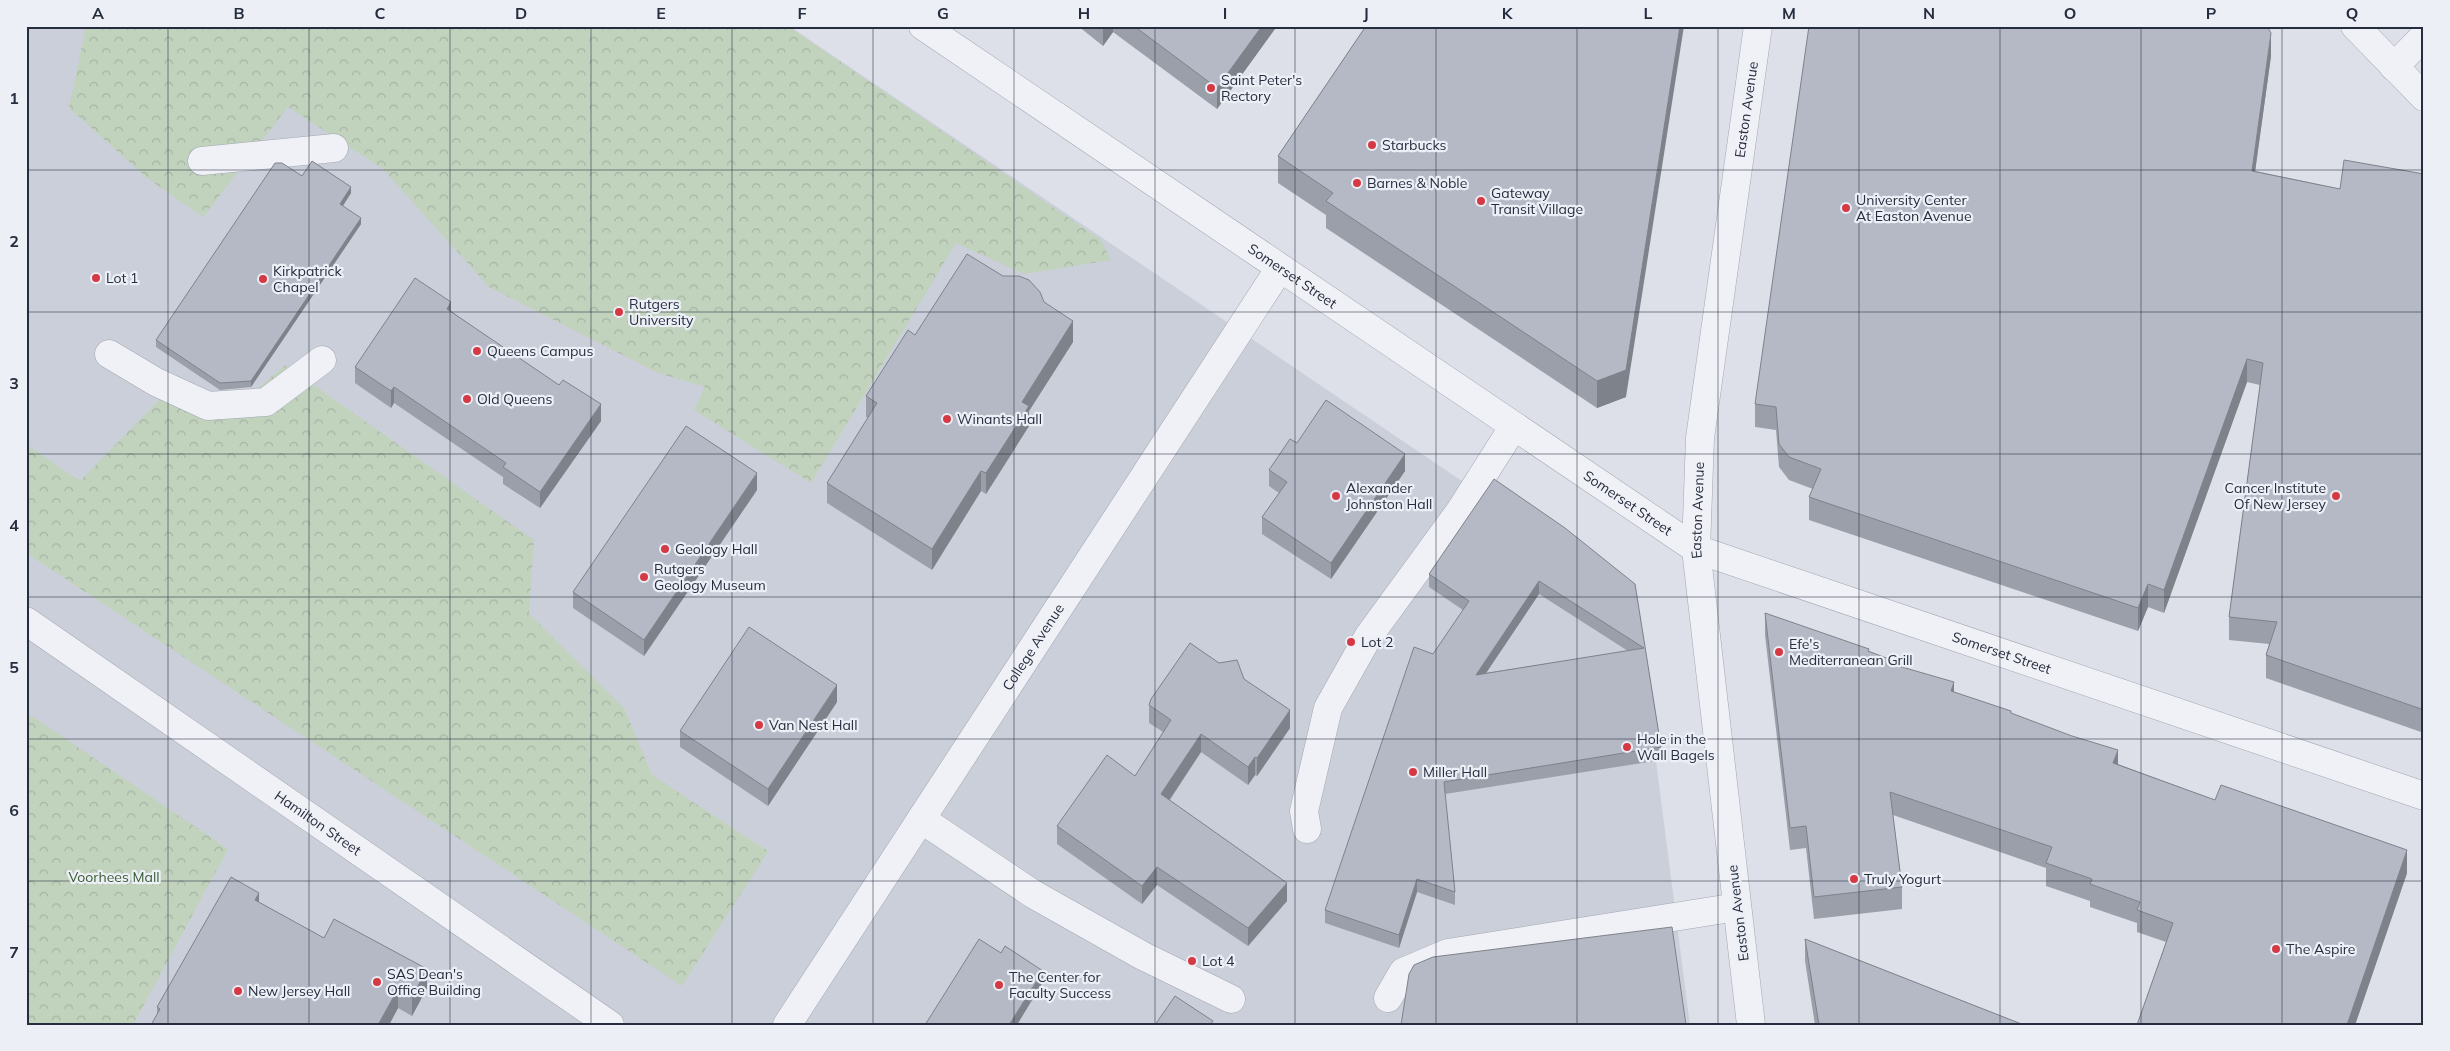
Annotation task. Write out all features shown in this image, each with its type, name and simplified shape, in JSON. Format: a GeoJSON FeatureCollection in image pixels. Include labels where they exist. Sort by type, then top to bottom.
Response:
{"type":"FeatureCollection","features":[{"type":"Feature","properties":{"kind":"street","name":"Somerset Street"},"geometry":{"type":"LineString","coordinates":[[923,26],[1696,548],[2424,796]]}},
{"type":"Feature","properties":{"kind":"street","name":"Easton Avenue"},"geometry":{"type":"LineString","coordinates":[[1751,1025],[1696,548],[1700,438],[1758,26]]}},
{"type":"Feature","properties":{"kind":"street"},"geometry":{"type":"LineString","coordinates":[[2355,26],[2424,97]]}},
{"type":"Feature","properties":{"kind":"street"},"geometry":{"type":"LineString","coordinates":[[2394,67],[2424,36]]}},
{"type":"Feature","properties":{"kind":"street"},"geometry":{"type":"LineString","coordinates":[[202,161],[334,148]]}},
{"type":"Feature","properties":{"kind":"street","name":"College Avenue"},"geometry":{"type":"LineString","coordinates":[[787,1025],[1280,268]]}},
{"type":"Feature","properties":{"kind":"street"},"geometry":{"type":"LineString","coordinates":[[109,354],[156,382],[208,406],[266,402],[322,360]]}},
{"type":"Feature","properties":{"kind":"street"},"geometry":{"type":"LineString","coordinates":[[1307,829],[1304,811],[1328,708],[1368,637],[1460,510],[1514,426]]}},
{"type":"Feature","properties":{"kind":"street","name":"Hamilton Street"},"geometry":{"type":"LineString","coordinates":[[26,621],[610,1025]]}},
{"type":"Feature","properties":{"kind":"street"},"geometry":{"type":"LineString","coordinates":[[921,819],[1033,894],[1143,956],[1232,999]]}},
{"type":"Feature","properties":{"kind":"street"},"geometry":{"type":"LineString","coordinates":[[1388,998],[1403,972],[1448,953],[1737,907]]}},
{"type":"Feature","properties":{"kind":"shaded area","name":"Rutgers University"},"geometry":{"type":"Polygon","coordinates":[[[26,26],[789,26],[1635,598],[1690,1025],[26,1025],[26,26]]]}},
{"type":"Feature","properties":{"kind":"green space"},"geometry":{"type":"Polygon","coordinates":[[[86,26],[788,26],[1101,240],[1111,260],[1024,274],[956,243],[811,483],[694,410],[705,387],[658,373],[489,287],[383,169],[288,107],[203,217],[147,178],[69,108],[86,26]]]}},
{"type":"Feature","properties":{"kind":"green space"},"geometry":{"type":"Polygon","coordinates":[[[285,365],[534,540],[529,614],[624,708],[652,775],[768,851],[682,986],[26,553],[26,444],[80,481],[160,399],[225,417],[285,365]]]}},
{"type":"Feature","properties":{"kind":"green space","name":"Voorhees Mall"},"geometry":{"type":"Polygon","coordinates":[[[26,712],[228,849],[133,1025],[26,1025],[26,712]]]}},
{"type":"Feature","properties":{"kind":"building"},"geometry":{"type":"Polygon","coordinates":[[[1134,26],[1262,26],[1217,88],[1134,26]]]}},
{"type":"Feature","properties":{"kind":"building","name":"Gateway Transit Village"},"geometry":{"type":"Polygon","coordinates":[[[1366,26],[1680,26],[1626,370],[1597,381],[1326,201],[1333,193],[1278,156],[1366,26]]]}},
{"type":"Feature","properties":{"kind":"building"},"geometry":{"type":"Polygon","coordinates":[[[1809,26],[2267,26],[2271,33],[2252,171],[2340,189],[2344,160],[2424,174],[2424,710],[2266,655],[2277,622],[2229,617],[2263,363],[2247,359],[2164,590],[2148,584],[2138,608],[1809,497],[1821,469],[1789,457],[1779,444],[1776,407],[1755,404],[1809,26]]]}},
{"type":"Feature","properties":{"kind":"building","name":"Kirkpatrick Chapel"},"geometry":{"type":"Polygon","coordinates":[[[312,161],[351,187],[340,204],[361,218],[251,381],[220,383],[156,340],[275,163],[282,163],[302,176],[312,161]]]}},
{"type":"Feature","properties":{"kind":"building","name":"Winants Hall"},"geometry":{"type":"Polygon","coordinates":[[[967,254],[1003,276],[1019,276],[1029,280],[1040,292],[1044,302],[1073,321],[1022,402],[1029,406],[986,473],[981,471],[932,549],[827,483],[877,403],[866,396],[908,330],[915,335],[967,254]]]}},
{"type":"Feature","properties":{"kind":"building","name":"Old Queens"},"geometry":{"type":"Polygon","coordinates":[[[415,278],[451,302],[447,309],[559,385],[563,380],[601,404],[540,492],[503,467],[506,463],[394,387],[391,391],[355,367],[415,278]]]}},
{"type":"Feature","properties":{"kind":"building","name":"Alexander Johnston Hall"},"geometry":{"type":"Polygon","coordinates":[[[1326,400],[1405,454],[1331,563],[1262,517],[1287,482],[1269,470],[1290,439],[1297,443],[1326,400]]]}},
{"type":"Feature","properties":{"kind":"building","name":"Geology Hall"},"geometry":{"type":"Polygon","coordinates":[[[686,426],[757,473],[644,640],[573,592],[686,426]]]}},
{"type":"Feature","properties":{"kind":"building"},"geometry":{"type":"Polygon","coordinates":[[[1494,479],[1565,528],[1635,584],[1661,747],[1444,782],[1455,892],[1417,879],[1399,935],[1325,910],[1414,647],[1433,654],[1469,601],[1429,574],[1494,479]],[[1539,581],[1476,675],[1644,648],[1539,581]]]}},
{"type":"Feature","properties":{"kind":"building"},"geometry":{"type":"Polygon","coordinates":[[[1765,613],[1869,649],[1868,651],[1889,659],[1888,663],[1954,682],[1951,691],[2011,711],[2011,713],[2072,736],[2118,750],[2113,763],[2215,800],[2221,785],[2407,850],[2347,1025],[2137,1025],[2173,923],[2137,910],[2140,902],[2090,884],[2092,879],[2046,863],[2052,847],[1890,792],[1902,887],[1814,897],[1806,826],[1790,828],[1765,613]]]}},
{"type":"Feature","properties":{"kind":"building","name":"Van Nest Hall"},"geometry":{"type":"Polygon","coordinates":[[[749,627],[837,685],[768,789],[680,731],[749,627]]]}},
{"type":"Feature","properties":{"kind":"building"},"geometry":{"type":"Polygon","coordinates":[[[1190,643],[1219,663],[1237,660],[1244,679],[1290,710],[1257,758],[1255,757],[1248,767],[1201,734],[1161,794],[1287,883],[1248,928],[1157,867],[1142,886],[1057,826],[1107,755],[1135,776],[1171,720],[1149,705],[1151,699],[1190,643]]]}},
{"type":"Feature","properties":{"kind":"building"},"geometry":{"type":"Polygon","coordinates":[[[231,877],[259,893],[255,900],[324,938],[334,919],[427,969],[412,997],[398,989],[378,1025],[151,1025],[160,1009],[157,1007],[231,877]]]}},
{"type":"Feature","properties":{"kind":"building"},"geometry":{"type":"Polygon","coordinates":[[[1672,927],[1686,1025],[1401,1025],[1409,974],[1414,965],[1433,957],[1672,927]]]}},
{"type":"Feature","properties":{"kind":"building"},"geometry":{"type":"Polygon","coordinates":[[[979,939],[1001,953],[1005,946],[1043,971],[1009,1025],[925,1025],[979,939]]]}},
{"type":"Feature","properties":{"kind":"building"},"geometry":{"type":"Polygon","coordinates":[[[1805,939],[2024,1025],[1819,1025],[1805,939]]]}},
{"type":"Feature","properties":{"kind":"building"},"geometry":{"type":"Polygon","coordinates":[[[1175,996],[1213,1021],[1210,1025],[1155,1025],[1175,996]]]}},
{"type":"Feature","properties":{"kind":"place","name":"Saint Peter's Rectory"},"geometry":{"type":"Point","coordinates":[1211,88]}},
{"type":"Feature","properties":{"kind":"place","name":"Starbucks"},"geometry":{"type":"Point","coordinates":[1372,145]}},
{"type":"Feature","properties":{"kind":"place","name":"Barnes & Noble"},"geometry":{"type":"Point","coordinates":[1357,183]}},
{"type":"Feature","properties":{"kind":"place","name":"Gateway Transit Village"},"geometry":{"type":"Point","coordinates":[1481,201]}},
{"type":"Feature","properties":{"kind":"place","name":"University Center At Easton Avenue"},"geometry":{"type":"Point","coordinates":[1846,208]}},
{"type":"Feature","properties":{"kind":"place","name":"Lot 1"},"geometry":{"type":"Point","coordinates":[96,278]}},
{"type":"Feature","properties":{"kind":"place","name":"Kirkpatrick Chapel"},"geometry":{"type":"Point","coordinates":[263,279]}},
{"type":"Feature","properties":{"kind":"place","name":"Rutgers University"},"geometry":{"type":"Point","coordinates":[619,312]}},
{"type":"Feature","properties":{"kind":"place","name":"Queens Campus"},"geometry":{"type":"Point","coordinates":[477,351]}},
{"type":"Feature","properties":{"kind":"place","name":"Old Queens"},"geometry":{"type":"Point","coordinates":[467,399]}},
{"type":"Feature","properties":{"kind":"place","name":"Winants Hall"},"geometry":{"type":"Point","coordinates":[947,419]}},
{"type":"Feature","properties":{"kind":"place","name":"Alexander Johnston Hall"},"geometry":{"type":"Point","coordinates":[1336,496]}},
{"type":"Feature","properties":{"kind":"place","name":"Cancer Institute Of New Jersey"},"geometry":{"type":"Point","coordinates":[2336,496]}},
{"type":"Feature","properties":{"kind":"place","name":"Geology Hall"},"geometry":{"type":"Point","coordinates":[665,549]}},
{"type":"Feature","properties":{"kind":"place","name":"Rutgers Geology Museum"},"geometry":{"type":"Point","coordinates":[644,577]}},
{"type":"Feature","properties":{"kind":"place","name":"Lot 2"},"geometry":{"type":"Point","coordinates":[1351,642]}},
{"type":"Feature","properties":{"kind":"place","name":"Efe's Mediterranean Grill"},"geometry":{"type":"Point","coordinates":[1779,652]}},
{"type":"Feature","properties":{"kind":"place","name":"Van Nest Hall"},"geometry":{"type":"Point","coordinates":[759,725]}},
{"type":"Feature","properties":{"kind":"place","name":"Hole in the Wall Bagels"},"geometry":{"type":"Point","coordinates":[1627,747]}},
{"type":"Feature","properties":{"kind":"place","name":"Miller Hall"},"geometry":{"type":"Point","coordinates":[1413,772]}},
{"type":"Feature","properties":{"kind":"place","name":"Truly Yogurt"},"geometry":{"type":"Point","coordinates":[1854,879]}},
{"type":"Feature","properties":{"kind":"place","name":"The Aspire"},"geometry":{"type":"Point","coordinates":[2276,949]}},
{"type":"Feature","properties":{"kind":"place","name":"Lot 4"},"geometry":{"type":"Point","coordinates":[1192,961]}},
{"type":"Feature","properties":{"kind":"place","name":"SAS Dean's Office Building"},"geometry":{"type":"Point","coordinates":[377,982]}},
{"type":"Feature","properties":{"kind":"place","name":"The Center for Faculty Success"},"geometry":{"type":"Point","coordinates":[999,985]}},
{"type":"Feature","properties":{"kind":"place","name":"New Jersey Hall"},"geometry":{"type":"Point","coordinates":[238,991]}}]}
